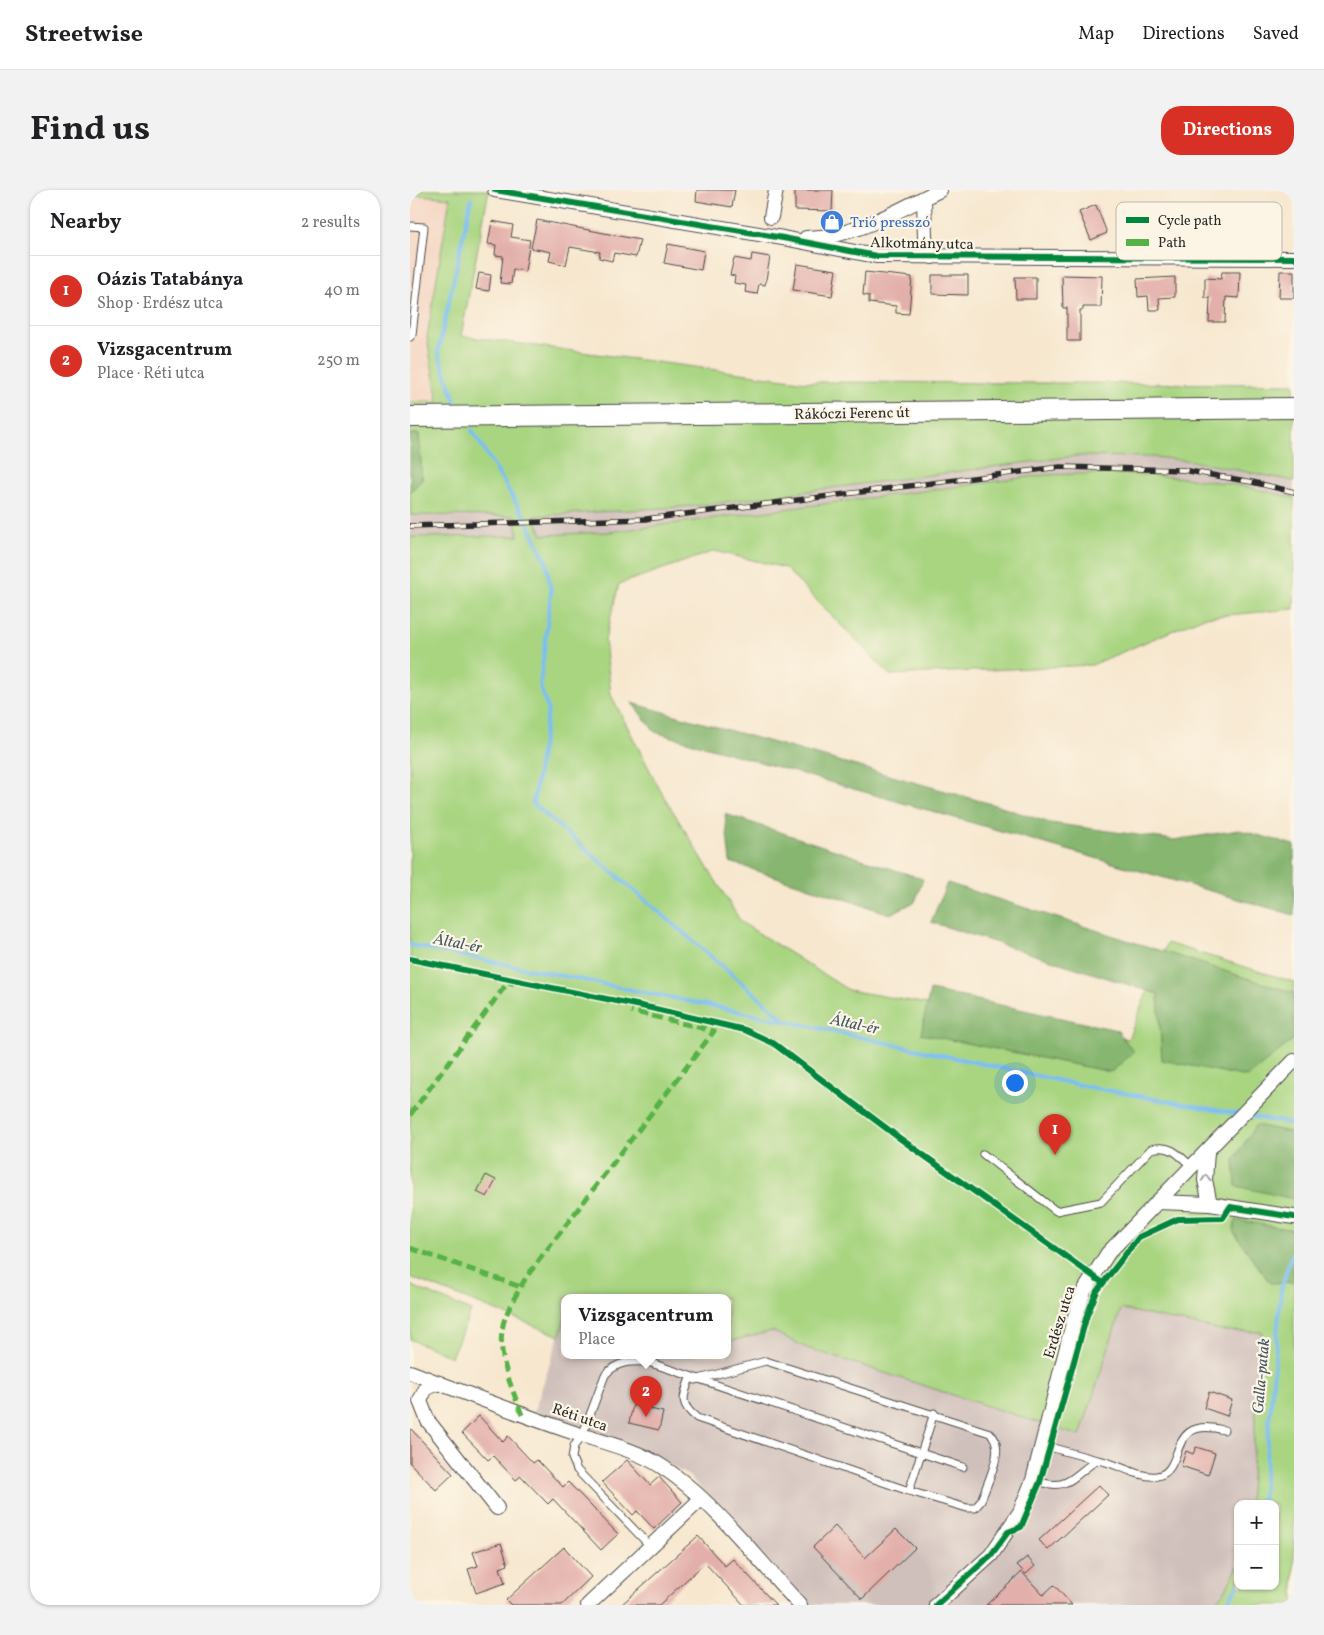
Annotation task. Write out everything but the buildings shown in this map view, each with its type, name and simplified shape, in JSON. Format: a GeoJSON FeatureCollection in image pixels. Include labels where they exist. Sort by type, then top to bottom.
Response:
{"type":"FeatureCollection","features":[{"type":"Feature","properties":{"kind":"main road","name":"Rákóczi Ferenc út"},"geometry":{"type":"LineString","coordinates":[[410,417],[1294,408]]}},
{"type":"Feature","properties":{"kind":"street","name":"Alkotmány utca"},"geometry":{"type":"LineString","coordinates":[[495,190],[783,238],[862,255],[1116,258]]}},
{"type":"Feature","properties":{"kind":"street"},"geometry":{"type":"LineString","coordinates":[[771,217],[776,190]]}},
{"type":"Feature","properties":{"kind":"street"},"geometry":{"type":"LineString","coordinates":[[783,238],[822,238],[848,231],[877,221],[940,190]]}},
{"type":"Feature","properties":{"kind":"street"},"geometry":{"type":"LineString","coordinates":[[924,198],[925,238],[932,257]]}},
{"type":"Feature","properties":{"kind":"street","name":"Erdész utca"},"geometry":{"type":"LineString","coordinates":[[936,1605],[991,1554],[1020,1512],[1033,1480],[1074,1319],[1084,1291],[1108,1253],[1294,1061]]}},
{"type":"Feature","properties":{"kind":"street"},"geometry":{"type":"LineString","coordinates":[[1207,1152],[1205,1180],[1210,1204]]}},
{"type":"Feature","properties":{"kind":"street"},"geometry":{"type":"LineString","coordinates":[[1157,1202],[1210,1204],[1293,1217]]}},
{"type":"Feature","properties":{"kind":"street","name":"Réti utca"},"geometry":{"type":"LineString","coordinates":[[410,1372],[582,1436],[638,1454],[659,1465],[682,1480],[701,1498],[800,1605]]}},
{"type":"Feature","properties":{"kind":"street"},"geometry":{"type":"LineString","coordinates":[[439,1383],[426,1388],[420,1401],[428,1421],[497,1508]]}},
{"type":"Feature","properties":{"kind":"street"},"geometry":{"type":"LineString","coordinates":[[588,1605],[701,1498]]}},
{"type":"Feature","properties":{"kind":"lane"},"geometry":{"type":"LineString","coordinates":[[410,226],[424,228],[412,335],[410,337]]}},
{"type":"Feature","properties":{"kind":"lane"},"geometry":{"type":"LineString","coordinates":[[982,1154],[1056,1211],[1101,1202],[1151,1149],[1163,1146],[1176,1152],[1192,1167]]}},
{"type":"Feature","properties":{"kind":"lane"},"geometry":{"type":"LineString","coordinates":[[650,1546],[577,1470],[572,1458],[574,1446],[582,1436],[605,1374],[611,1368],[631,1361],[648,1362],[692,1379],[963,1467]]}},
{"type":"Feature","properties":{"kind":"lane"},"geometry":{"type":"LineString","coordinates":[[766,1361],[990,1433],[996,1439],[998,1449],[981,1501],[975,1508],[967,1508],[909,1491],[697,1418],[686,1410],[683,1397],[692,1379],[766,1361]]}},
{"type":"Feature","properties":{"kind":"lane"},"geometry":{"type":"LineString","coordinates":[[909,1491],[934,1414]]}},
{"type":"Feature","properties":{"kind":"lane"},"geometry":{"type":"LineString","coordinates":[[1042,1445],[1146,1476],[1158,1476],[1168,1470],[1182,1439],[1194,1429],[1206,1426],[1224,1430]]}},
{"type":"Feature","properties":{"kind":"lane"},"geometry":{"type":"LineString","coordinates":[[1033,1480],[1050,1486],[1063,1485],[1097,1460]]}},
{"type":"Feature","properties":{"kind":"shaded area"},"geometry":{"type":"Polygon","coordinates":[[[410,194],[450,198],[427,338],[438,402],[410,402],[410,194]]]}},
{"type":"Feature","properties":{"kind":"shaded area"},"geometry":{"type":"Polygon","coordinates":[[[1076,456],[1153,457],[1228,467],[1294,481],[1294,498],[1258,488],[1044,475],[609,532],[542,535],[533,515],[694,506],[1076,456]]]}},
{"type":"Feature","properties":{"kind":"shaded area"},"geometry":{"type":"Polygon","coordinates":[[[410,515],[516,516],[518,537],[410,537],[410,515]]]}},
{"type":"Feature","properties":{"kind":"shaded area"},"geometry":{"type":"Polygon","coordinates":[[[1121,1309],[1224,1331],[1263,1332],[1249,1500],[1234,1500],[1234,1574],[1226,1589],[1213,1605],[810,1605],[689,1476],[656,1457],[534,1412],[561,1329],[561,1359],[731,1359],[731,1341],[772,1331],[807,1348],[1080,1435],[1121,1309]]]}},
{"type":"Feature","properties":{"kind":"green space"},"geometry":{"type":"Polygon","coordinates":[[[410,190],[489,190],[461,336],[807,382],[1294,384],[1294,481],[1191,461],[1153,457],[1076,456],[694,506],[534,516],[542,535],[609,532],[1044,475],[1076,474],[1139,475],[1201,480],[1294,498],[1294,609],[1204,617],[1092,665],[890,675],[785,568],[715,551],[619,584],[605,640],[611,695],[660,790],[741,922],[848,990],[1128,1039],[1167,943],[1294,982],[1294,1605],[1213,1605],[1226,1589],[1234,1574],[1234,1590],[1279,1590],[1279,1500],[1249,1500],[1262,1332],[1224,1331],[1121,1309],[1080,1436],[807,1348],[772,1331],[731,1341],[731,1294],[561,1294],[560,1336],[410,1277],[410,537],[518,536],[515,516],[410,515],[410,492],[422,480],[419,434],[410,434],[410,402],[438,402],[427,338],[450,198],[410,194],[410,190]]]}},
{"type":"Feature","properties":{"kind":"green space"},"geometry":{"type":"Polygon","coordinates":[[[410,434],[419,434],[422,480],[410,492],[410,434]]]}},
{"type":"Feature","properties":{"kind":"green space"},"geometry":{"type":"Polygon","coordinates":[[[632,703],[995,805],[1050,823],[1174,840],[1239,830],[1294,845],[1294,915],[655,732],[632,703]]]}},
{"type":"Feature","properties":{"kind":"green space"},"geometry":{"type":"Polygon","coordinates":[[[725,814],[923,879],[915,902],[890,914],[730,862],[725,814]]]}},
{"type":"Feature","properties":{"kind":"green space"},"geometry":{"type":"Polygon","coordinates":[[[947,883],[1294,993],[1294,1039],[1247,1077],[1162,1060],[1158,994],[931,922],[947,883]]]}},
{"type":"Feature","properties":{"kind":"green space"},"geometry":{"type":"Polygon","coordinates":[[[930,990],[1117,1030],[1134,1052],[1111,1072],[921,1034],[930,990]]]}},
{"type":"Feature","properties":{"kind":"green space"},"geometry":{"type":"Polygon","coordinates":[[[1256,1125],[1294,1133],[1294,1199],[1236,1186],[1234,1160],[1256,1125]]]}},
{"type":"Feature","properties":{"kind":"green space"},"geometry":{"type":"Polygon","coordinates":[[[1236,1220],[1294,1230],[1294,1282],[1270,1283],[1233,1231],[1236,1220]]]}},
{"type":"Feature","properties":{"kind":"green space"},"geometry":{"type":"Polygon","coordinates":[[[410,1285],[471,1311],[451,1357],[410,1339],[410,1285]]]}},
{"type":"Feature","properties":{"kind":"waterway"},"geometry":{"type":"LineString","coordinates":[[455,401],[438,352],[471,199]]}},
{"type":"Feature","properties":{"kind":"waterway"},"geometry":{"type":"LineString","coordinates":[[472,430],[526,519],[546,562],[551,591],[540,686],[548,709],[533,804],[784,1019]]}},
{"type":"Feature","properties":{"kind":"waterway","name":"Által-ér"},"geometry":{"type":"LineString","coordinates":[[410,945],[786,1021],[1084,1086],[1238,1114]]}},
{"type":"Feature","properties":{"kind":"waterway","name":"Által-ér"},"geometry":{"type":"LineString","coordinates":[[1248,1116],[1294,1124]]}},
{"type":"Feature","properties":{"kind":"waterway","name":"Galla-patak"},"geometry":{"type":"LineString","coordinates":[[1262,1500],[1281,1290],[1294,1252]]}},
{"type":"Feature","properties":{"kind":"waterway","name":"Galla-patak"},"geometry":{"type":"LineString","coordinates":[[1226,1605],[1235,1590]]}},
{"type":"Feature","properties":{"kind":"railway"},"geometry":{"type":"LineString","coordinates":[[410,526],[646,519],[1060,467],[1183,470],[1252,482],[1294,492]]}},
{"type":"Feature","properties":{"kind":"marked path"},"geometry":{"type":"LineString","coordinates":[[410,1115],[508,982],[514,984]]}},
{"type":"Feature","properties":{"kind":"marked path"},"geometry":{"type":"LineString","coordinates":[[522,1415],[509,1380],[501,1345],[504,1321],[511,1304],[527,1276],[714,1031],[631,1011]]}},
{"type":"Feature","properties":{"kind":"marked path"},"geometry":{"type":"LineString","coordinates":[[410,1248],[521,1287]]}},
{"type":"Feature","properties":{"kind":"cycle path"},"geometry":{"type":"LineString","coordinates":[[495,190],[783,238],[876,256],[1116,257]]}},
{"type":"Feature","properties":{"kind":"cycle path"},"geometry":{"type":"LineString","coordinates":[[1282,258],[1294,258]]}},
{"type":"Feature","properties":{"kind":"cycle path"},"geometry":{"type":"LineString","coordinates":[[410,959],[651,1008],[745,1030],[773,1043],[898,1137],[1103,1283]]}},
{"type":"Feature","properties":{"kind":"cycle path"},"geometry":{"type":"LineString","coordinates":[[936,1605],[991,1555],[1008,1532],[1021,1527],[1040,1482],[1087,1315],[1097,1291],[1139,1237],[1178,1219],[1223,1218],[1230,1207],[1294,1217]]}},
{"type":"Feature","properties":{"kind":"place","name":"Trió presszó"},"geometry":{"type":"Point","coordinates":[832,222]}},
{"type":"Feature","properties":{"kind":"place","name":"Oázis Tatabánya"},"geometry":{"type":"Point","coordinates":[1055,1155]}},
{"type":"Feature","properties":{"kind":"place","name":"Vizsgacentrum"},"geometry":{"type":"Point","coordinates":[646,1417]}}]}
